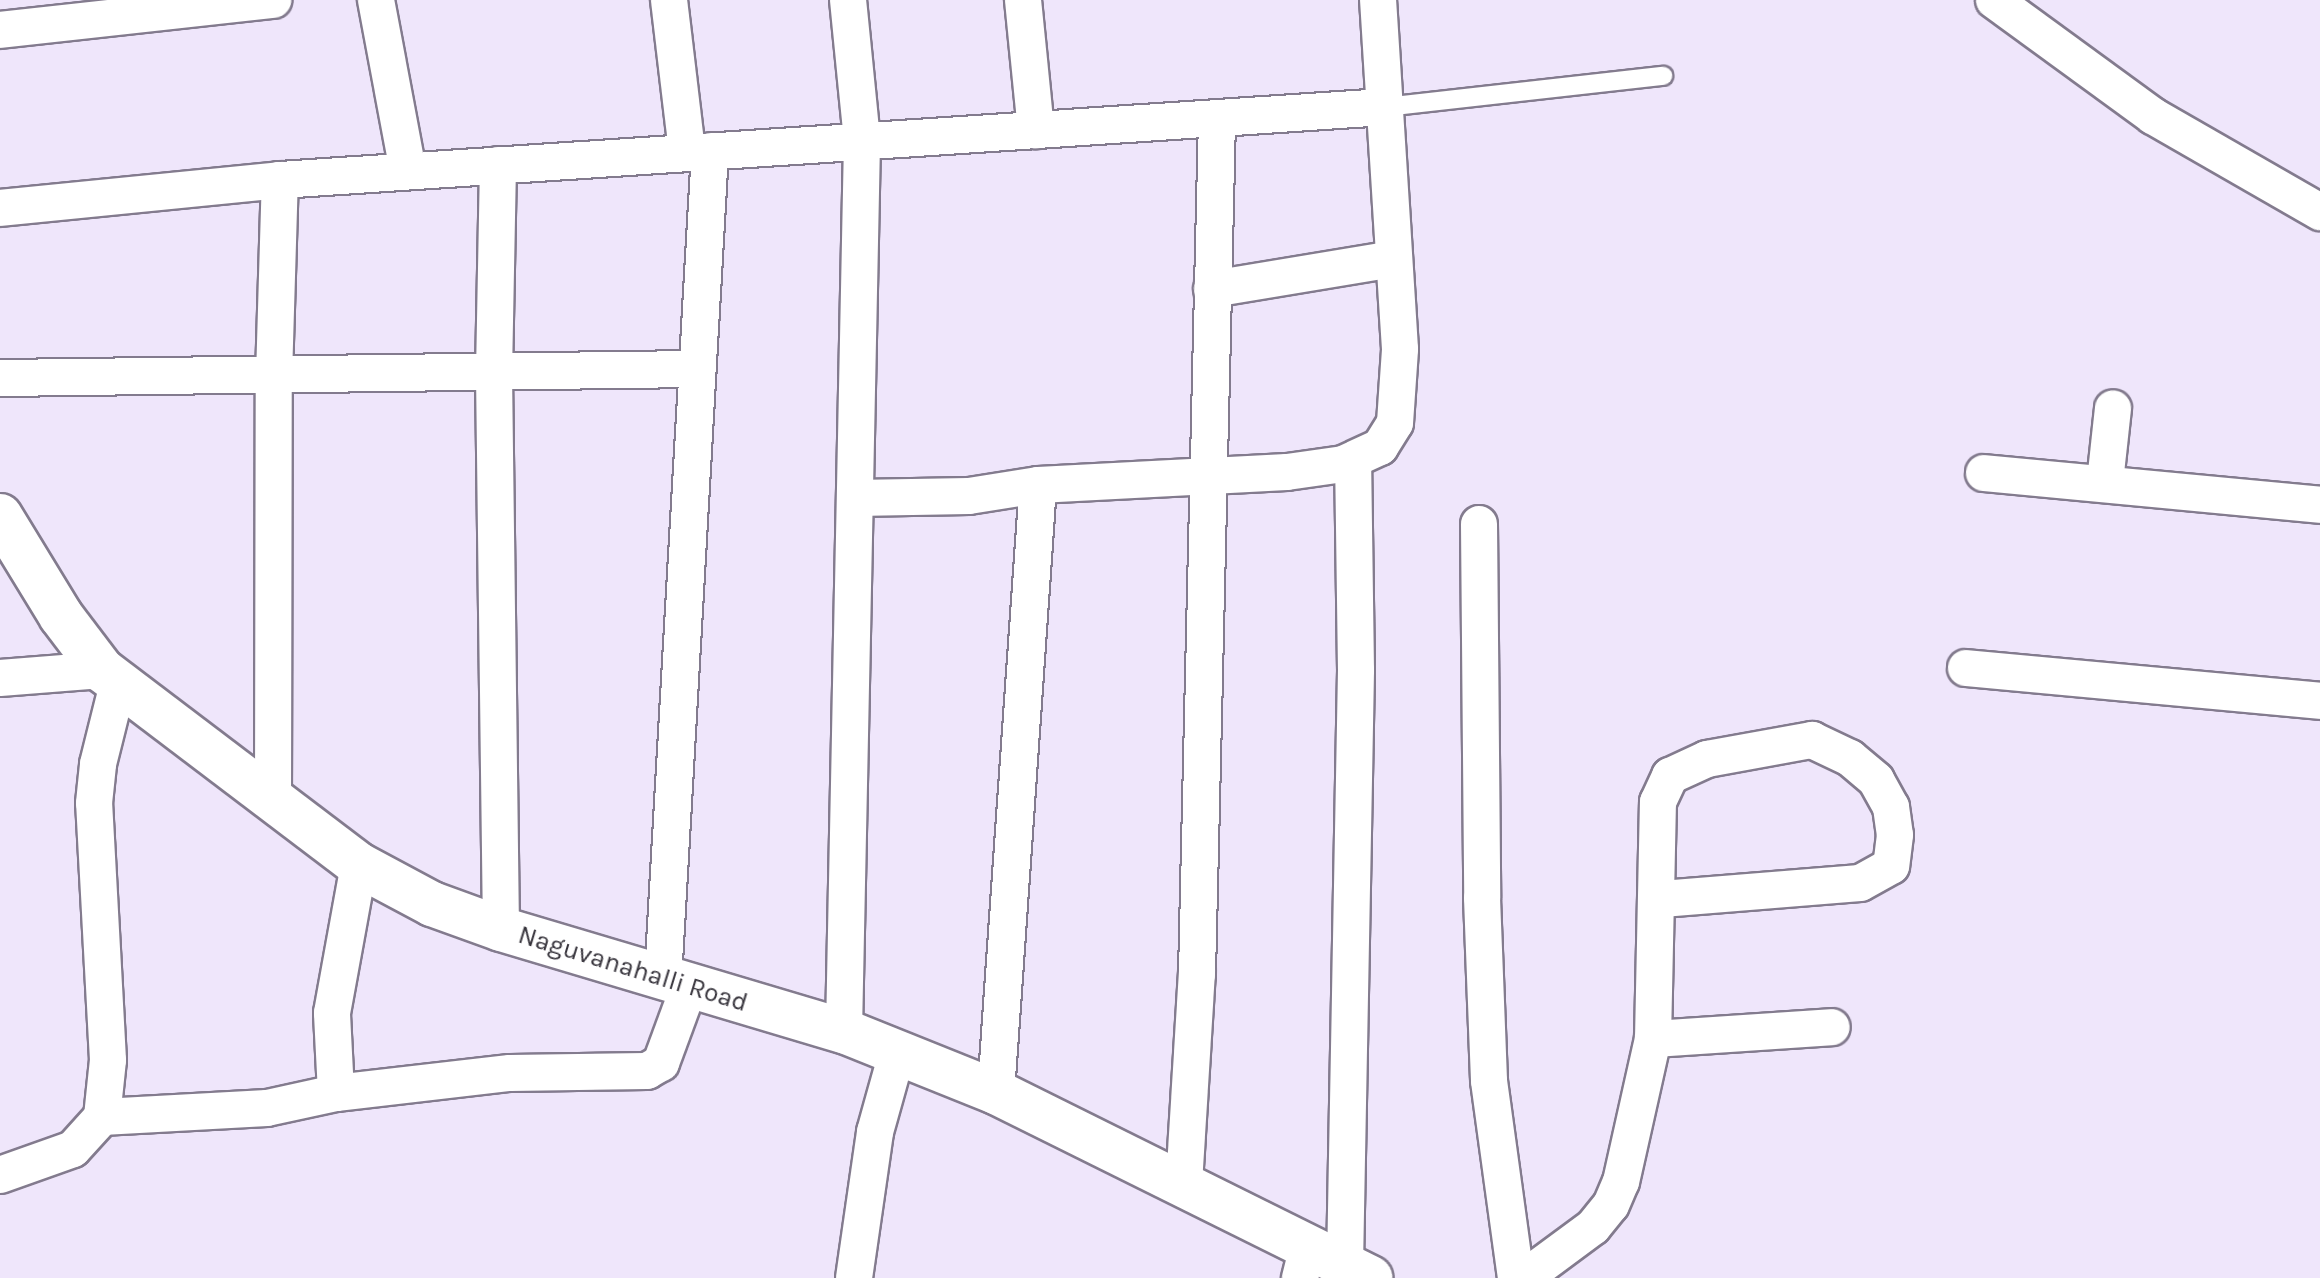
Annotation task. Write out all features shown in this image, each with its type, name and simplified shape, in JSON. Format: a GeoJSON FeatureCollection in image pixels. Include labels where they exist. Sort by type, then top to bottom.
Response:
{"type":"FeatureCollection","features":[{"type":"Feature","properties":{"kind":"street"},"geometry":{"type":"LineString","coordinates":[[0,30],[273,0]]}},
{"type":"Feature","properties":{"kind":"street"},"geometry":{"type":"LineString","coordinates":[[376,0],[408,171]]}},
{"type":"Feature","properties":{"kind":"street"},"geometry":{"type":"LineString","coordinates":[[102,1117],[267,1108],[336,1093],[510,1073],[647,1071],[661,1063],[676,983],[699,152],[669,0]]}},
{"type":"Feature","properties":{"kind":"street"},"geometry":{"type":"LineString","coordinates":[[844,1031],[862,140],[848,0]]}},
{"type":"Feature","properties":{"kind":"street"},"geometry":{"type":"LineString","coordinates":[[1023,0],[1036,130]]}},
{"type":"Feature","properties":{"kind":"street"},"geometry":{"type":"LineString","coordinates":[[855,498],[969,496],[1038,485],[1206,478],[1353,461],[1380,447],[1395,423],[1400,349],[1378,0]]}},
{"type":"Feature","properties":{"kind":"street"},"geometry":{"type":"LineString","coordinates":[[1994,0],[2153,116],[2320,212]]}},
{"type":"Feature","properties":{"kind":"street"},"geometry":{"type":"LineString","coordinates":[[0,208],[280,180],[1385,107]]}},
{"type":"Feature","properties":{"kind":"street"},"geometry":{"type":"LineString","coordinates":[[1184,1184],[1197,974],[1206,478],[1217,119]]}},
{"type":"Feature","properties":{"kind":"street"},"geometry":{"type":"LineString","coordinates":[[498,165],[494,373],[501,929]]}},
{"type":"Feature","properties":{"kind":"street"},"geometry":{"type":"LineString","coordinates":[[273,803],[274,377],[280,180]]}},
{"type":"Feature","properties":{"kind":"street"},"geometry":{"type":"LineString","coordinates":[[1212,289],[1394,259]]}},
{"type":"Feature","properties":{"kind":"street"},"geometry":{"type":"LineString","coordinates":[[0,378],[274,377],[695,369]]}},
{"type":"Feature","properties":{"kind":"street"},"geometry":{"type":"LineString","coordinates":[[2105,482],[2113,408]]}},
{"type":"Feature","properties":{"kind":"street"},"geometry":{"type":"LineString","coordinates":[[1331,1267],[1356,670],[1353,461]]}},
{"type":"Feature","properties":{"kind":"street"},"geometry":{"type":"LineString","coordinates":[[1984,473],[2105,482],[2320,505]]}},
{"type":"Feature","properties":{"kind":"street"},"geometry":{"type":"LineString","coordinates":[[996,1092],[1038,485]]}},
{"type":"Feature","properties":{"kind":"street","name":"Naguvanahalli Road"},"geometry":{"type":"LineString","coordinates":[[0,516],[61,616],[111,675],[273,803],[359,865],[432,904],[501,929],[844,1031],[996,1092],[1184,1184],[1331,1267]]}},
{"type":"Feature","properties":{"kind":"street"},"geometry":{"type":"LineString","coordinates":[[1479,524],[1482,898],[1489,1081],[1516,1278]]}},
{"type":"Feature","properties":{"kind":"street"},"geometry":{"type":"LineString","coordinates":[[1966,668],[2320,701]]}},
{"type":"Feature","properties":{"kind":"street"},"geometry":{"type":"LineString","coordinates":[[0,678],[111,675],[94,803],[108,1060],[102,1117],[73,1149],[0,1175]]}},
{"type":"Feature","properties":{"kind":"street"},"geometry":{"type":"LineString","coordinates":[[1524,1278],[1593,1227],[1611,1205],[1653,1039],[1659,899],[1658,802],[1670,776],[1682,768],[1812,740],[1850,758],[1876,780],[1891,807],[1895,835],[1891,866],[1860,883],[1826,890],[1659,899]]}},
{"type":"Feature","properties":{"kind":"street"},"geometry":{"type":"LineString","coordinates":[[336,1093],[332,1013],[337,960],[359,865]]}},
{"type":"Feature","properties":{"kind":"street"},"geometry":{"type":"LineString","coordinates":[[1653,1039],[1832,1027]]}},
{"type":"Feature","properties":{"kind":"street"},"geometry":{"type":"LineString","coordinates":[[854,1278],[875,1132],[897,1053]]}},
{"type":"Feature","properties":{"kind":"lane"},"geometry":{"type":"LineString","coordinates":[[1385,107],[1663,76]]}}]}
